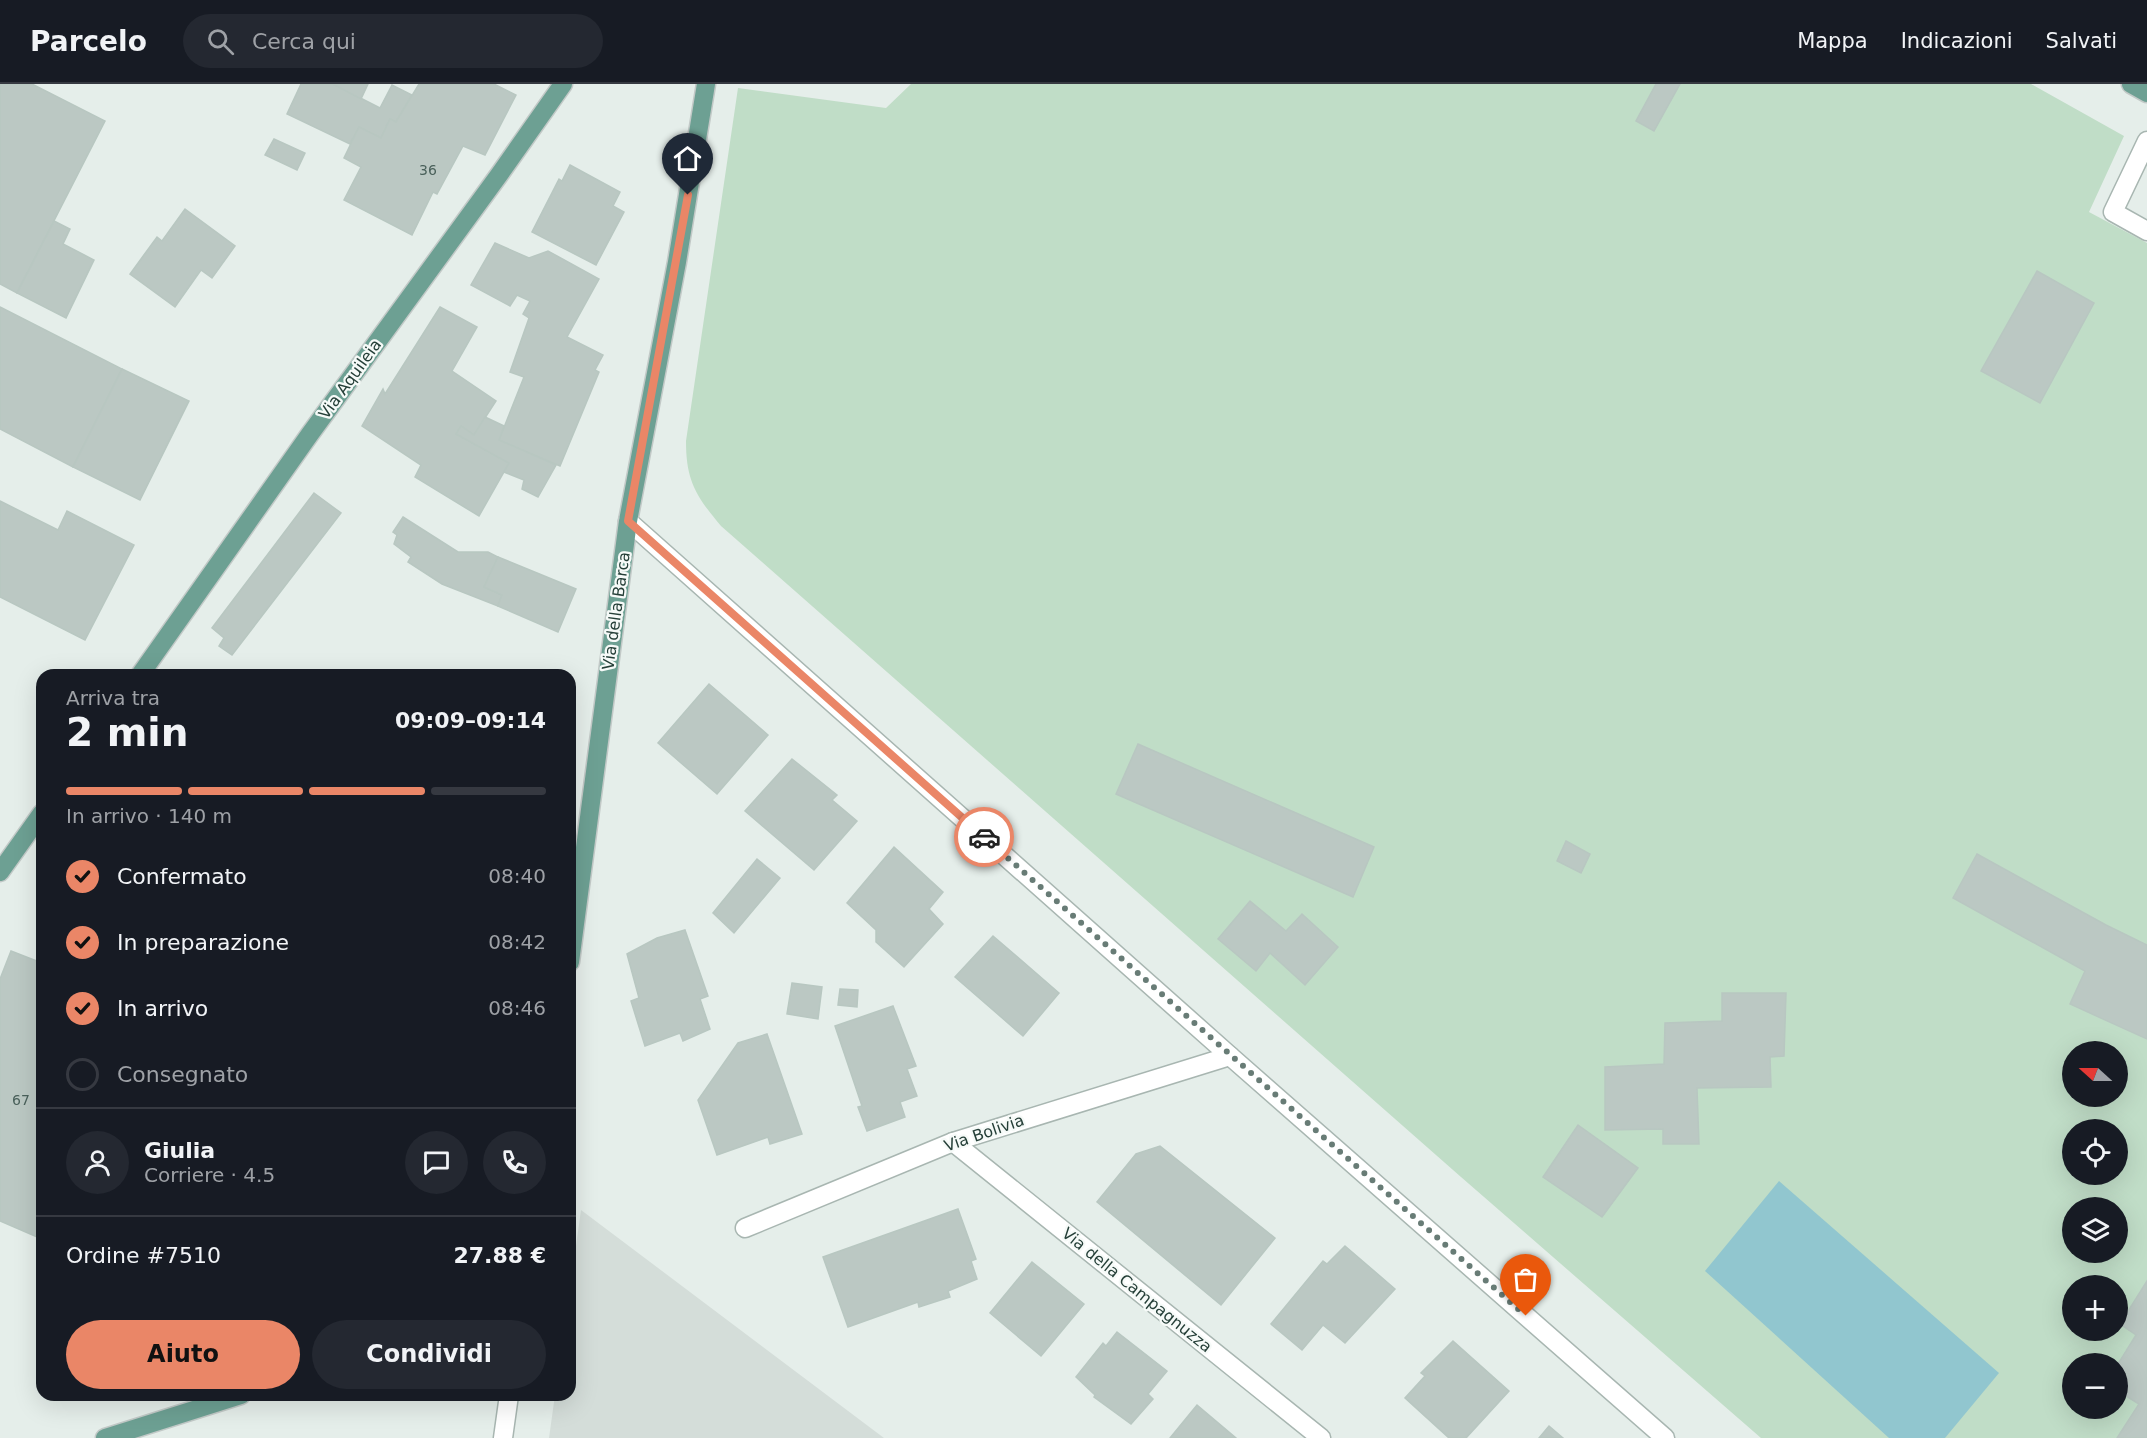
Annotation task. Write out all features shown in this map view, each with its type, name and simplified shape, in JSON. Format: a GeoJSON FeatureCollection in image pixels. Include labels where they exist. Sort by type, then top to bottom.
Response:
{"type":"FeatureCollection","features":[{"type":"Feature","properties":{"kind":"main road","name":"Via Aquileia"},"geometry":{"type":"LineString","coordinates":[[144,669],[310,434],[563,84]]}},
{"type":"Feature","properties":{"kind":"main road","name":"Via della Barca"},"geometry":{"type":"LineString","coordinates":[[576,916],[628,521],[677,262],[706,84]]}},
{"type":"Feature","properties":{"kind":"main road"},"geometry":{"type":"LineString","coordinates":[[2131,84],[2147,93]]}},
{"type":"Feature","properties":{"kind":"main road"},"geometry":{"type":"LineString","coordinates":[[0,872],[36,821]]}},
{"type":"Feature","properties":{"kind":"main road"},"geometry":{"type":"LineString","coordinates":[[105,1438],[222,1401]]}},
{"type":"Feature","properties":{"kind":"street"},"geometry":{"type":"LineString","coordinates":[[2147,141],[2113,212],[2147,231]]}},
{"type":"Feature","properties":{"kind":"street"},"geometry":{"type":"LineString","coordinates":[[628,521],[1230,1056],[1665,1438]]}},
{"type":"Feature","properties":{"kind":"street","name":"Via Bolivia"},"geometry":{"type":"LineString","coordinates":[[745,1228],[953,1142],[1230,1056]]}},
{"type":"Feature","properties":{"kind":"street","name":"Via della Campagnuzza"},"geometry":{"type":"LineString","coordinates":[[953,1142],[1321,1438]]}},
{"type":"Feature","properties":{"kind":"street"},"geometry":{"type":"LineString","coordinates":[[503,1438],[508,1401]]}},
{"type":"Feature","properties":{"kind":"shaded area"},"geometry":{"type":"Polygon","coordinates":[[[581,1210],[884,1438],[549,1438],[554,1401],[576,1401],[576,1246],[581,1210]]]}},
{"type":"Feature","properties":{"kind":"green space"},"geometry":{"type":"Polygon","coordinates":[[[911,84],[2031,84],[2124,136],[2089,212],[2147,243],[2147,1438],[1761,1438],[721,526],[705,506],[690,478],[686,441],[738,88],[886,108],[911,84]]]}},
{"type":"Feature","properties":{"kind":"water"},"geometry":{"type":"Polygon","coordinates":[[[1779,1181],[1999,1373],[1945,1438],[1889,1438],[1705,1271],[1779,1181]]]}},
{"type":"Feature","properties":{"kind":"building"},"geometry":{"type":"Polygon","coordinates":[[[0,84],[32,84],[105,121],[17,293],[0,284],[0,84]]]}},
{"type":"Feature","properties":{"kind":"building"},"geometry":{"type":"Polygon","coordinates":[[[301,84],[333,84],[380,108],[392,85],[412,95],[396,122],[390,119],[381,138],[359,127],[350,144],[287,114],[301,84]]]}},
{"type":"Feature","properties":{"kind":"building"},"geometry":{"type":"Polygon","coordinates":[[[333,84],[368,84],[361,99],[333,84]]]}},
{"type":"Feature","properties":{"kind":"building"},"geometry":{"type":"Polygon","coordinates":[[[419,84],[494,84],[516,95],[485,155],[463,146],[437,194],[433,192],[412,235],[344,200],[361,167],[344,158],[359,127],[381,138],[390,119],[396,122],[419,84]]]}},
{"type":"Feature","properties":{"kind":"building"},"geometry":{"type":"Polygon","coordinates":[[[1656,84],[1680,84],[1654,131],[1636,121],[1656,84]]]}},
{"type":"Feature","properties":{"kind":"building"},"geometry":{"type":"Polygon","coordinates":[[[274,139],[305,153],[297,170],[265,155],[274,139]]]}},
{"type":"Feature","properties":{"kind":"building"},"geometry":{"type":"Polygon","coordinates":[[[570,165],[620,192],[613,206],[624,212],[596,265],[532,232],[559,179],[562,181],[570,165]]]}},
{"type":"Feature","properties":{"kind":"building"},"geometry":{"type":"Polygon","coordinates":[[[185,209],[235,246],[212,278],[201,270],[175,307],[130,274],[157,237],[162,241],[185,209]]]}},
{"type":"Feature","properties":{"kind":"building"},"geometry":{"type":"Polygon","coordinates":[[[54,221],[70,229],[63,244],[94,260],[66,318],[17,293],[54,221]]]}},
{"type":"Feature","properties":{"kind":"building"},"geometry":{"type":"Polygon","coordinates":[[[495,243],[529,258],[548,251],[599,279],[567,337],[603,355],[595,370],[599,372],[560,466],[499,440],[524,377],[510,372],[529,318],[523,314],[530,301],[517,295],[510,306],[471,285],[495,243]]]}},
{"type":"Feature","properties":{"kind":"building"},"geometry":{"type":"Polygon","coordinates":[[[2037,271],[2094,303],[2040,403],[1981,371],[2037,271]]]}},
{"type":"Feature","properties":{"kind":"building"},"geometry":{"type":"Polygon","coordinates":[[[0,307],[122,369],[73,467],[0,429],[0,307]]]}},
{"type":"Feature","properties":{"kind":"building"},"geometry":{"type":"Polygon","coordinates":[[[440,307],[477,327],[452,371],[496,401],[474,435],[461,426],[456,434],[509,463],[479,516],[415,477],[421,465],[362,426],[383,389],[385,394],[440,307]]]}},
{"type":"Feature","properties":{"kind":"building"},"geometry":{"type":"Polygon","coordinates":[[[122,369],[189,401],[140,500],[73,467],[122,369]]]}},
{"type":"Feature","properties":{"kind":"building"},"geometry":{"type":"Polygon","coordinates":[[[485,417],[504,426],[499,440],[556,465],[538,497],[522,489],[524,480],[504,472],[509,463],[456,434],[461,426],[474,435],[485,417]]]}},
{"type":"Feature","properties":{"kind":"building"},"geometry":{"type":"Polygon","coordinates":[[[314,493],[341,513],[232,655],[219,646],[224,638],[212,628],[314,493]]]}},
{"type":"Feature","properties":{"kind":"building"},"geometry":{"type":"Polygon","coordinates":[[[0,501],[58,530],[67,511],[134,545],[85,640],[0,597],[0,501]]]}},
{"type":"Feature","properties":{"kind":"building"},"geometry":{"type":"Polygon","coordinates":[[[403,517],[458,552],[488,552],[498,557],[484,587],[502,595],[498,606],[442,584],[408,562],[411,557],[394,544],[397,535],[393,532],[403,517]]]}},
{"type":"Feature","properties":{"kind":"building"},"geometry":{"type":"Polygon","coordinates":[[[498,557],[576,589],[558,632],[498,606],[502,595],[484,587],[498,557]]]}},
{"type":"Feature","properties":{"kind":"building"},"geometry":{"type":"Polygon","coordinates":[[[709,684],[768,735],[717,794],[658,743],[709,684]]]}},
{"type":"Feature","properties":{"kind":"building"},"geometry":{"type":"Polygon","coordinates":[[[1138,744],[1374,847],[1353,897],[1116,794],[1138,744]]]}},
{"type":"Feature","properties":{"kind":"building"},"geometry":{"type":"Polygon","coordinates":[[[792,759],[837,795],[832,800],[857,821],[814,870],[745,811],[792,759]]]}},
{"type":"Feature","properties":{"kind":"building"},"geometry":{"type":"Polygon","coordinates":[[[1566,841],[1590,854],[1581,873],[1557,861],[1566,841]]]}},
{"type":"Feature","properties":{"kind":"building"},"geometry":{"type":"Polygon","coordinates":[[[894,847],[943,892],[929,909],[943,924],[904,967],[876,942],[876,930],[847,903],[894,847]]]}},
{"type":"Feature","properties":{"kind":"building"},"geometry":{"type":"Polygon","coordinates":[[[1977,854],[2147,945],[2147,1039],[2070,1004],[2085,971],[1953,898],[1977,854]]]}},
{"type":"Feature","properties":{"kind":"building"},"geometry":{"type":"Polygon","coordinates":[[[757,859],[780,878],[734,933],[713,913],[757,859]]]}},
{"type":"Feature","properties":{"kind":"building"},"geometry":{"type":"Polygon","coordinates":[[[1250,901],[1286,931],[1302,914],[1338,947],[1305,985],[1270,953],[1256,971],[1218,939],[1250,901]]]}},
{"type":"Feature","properties":{"kind":"building"},"geometry":{"type":"Polygon","coordinates":[[[685,930],[708,996],[700,999],[710,1029],[683,1041],[680,1033],[645,1046],[631,1001],[639,998],[627,954],[657,938],[685,930]]]}},
{"type":"Feature","properties":{"kind":"building"},"geometry":{"type":"Polygon","coordinates":[[[993,936],[1059,993],[1023,1036],[955,977],[993,936]]]}},
{"type":"Feature","properties":{"kind":"building"},"geometry":{"type":"Polygon","coordinates":[[[11,951],[36,961],[36,1236],[0,1221],[0,979],[11,951]]]}},
{"type":"Feature","properties":{"kind":"building"},"geometry":{"type":"Polygon","coordinates":[[[792,983],[822,987],[818,1019],[787,1014],[792,983]]]}},
{"type":"Feature","properties":{"kind":"building"},"geometry":{"type":"Polygon","coordinates":[[[840,989],[858,990],[857,1007],[838,1005],[840,989]]]}},
{"type":"Feature","properties":{"kind":"building"},"geometry":{"type":"Polygon","coordinates":[[[1722,993],[1786,993],[1784,1056],[1770,1057],[1771,1087],[1697,1088],[1699,1144],[1663,1144],[1663,1129],[1605,1130],[1605,1067],[1664,1064],[1665,1023],[1722,1021],[1722,993]]]}},
{"type":"Feature","properties":{"kind":"building"},"geometry":{"type":"Polygon","coordinates":[[[893,1006],[916,1066],[907,1069],[917,1096],[900,1102],[905,1117],[867,1131],[858,1107],[862,1106],[835,1026],[893,1006]]]}},
{"type":"Feature","properties":{"kind":"building"},"geometry":{"type":"Polygon","coordinates":[[[767,1034],[802,1134],[770,1144],[768,1137],[717,1155],[698,1100],[738,1043],[767,1034]]]}},
{"type":"Feature","properties":{"kind":"building"},"geometry":{"type":"Polygon","coordinates":[[[1578,1125],[1638,1168],[1602,1217],[1543,1177],[1578,1125]]]}},
{"type":"Feature","properties":{"kind":"building"},"geometry":{"type":"Polygon","coordinates":[[[1160,1146],[1275,1238],[1221,1305],[1097,1202],[1136,1154],[1160,1146]]]}},
{"type":"Feature","properties":{"kind":"building"},"geometry":{"type":"Polygon","coordinates":[[[958,1209],[976,1259],[971,1261],[977,1279],[948,1291],[950,1297],[919,1307],[918,1302],[848,1327],[823,1257],[958,1209]]]}},
{"type":"Feature","properties":{"kind":"building"},"geometry":{"type":"Polygon","coordinates":[[[1345,1246],[1395,1289],[1345,1343],[1323,1325],[1302,1350],[1271,1324],[1323,1261],[1327,1264],[1345,1246]]]}},
{"type":"Feature","properties":{"kind":"building"},"geometry":{"type":"Polygon","coordinates":[[[1032,1262],[1084,1304],[1041,1356],[990,1313],[1032,1262]]]}},
{"type":"Feature","properties":{"kind":"building"},"geometry":{"type":"Polygon","coordinates":[[[2147,1281],[2147,1438],[2117,1438],[2139,1404],[2128,1397],[2128,1353],[2125,1353],[2136,1335],[2128,1330],[2128,1311],[2147,1281]]]}},
{"type":"Feature","properties":{"kind":"building"},"geometry":{"type":"Polygon","coordinates":[[[1117,1332],[1167,1371],[1148,1394],[1153,1399],[1131,1424],[1094,1397],[1095,1395],[1076,1377],[1103,1343],[1106,1346],[1117,1332]]]}},
{"type":"Feature","properties":{"kind":"building"},"geometry":{"type":"Polygon","coordinates":[[[1453,1341],[1509,1391],[1466,1438],[1449,1438],[1405,1398],[1425,1376],[1421,1373],[1453,1341]]]}},
{"type":"Feature","properties":{"kind":"building"},"geometry":{"type":"Polygon","coordinates":[[[1197,1405],[1236,1438],[1170,1438],[1197,1405]]]}},
{"type":"Feature","properties":{"kind":"building"},"geometry":{"type":"Polygon","coordinates":[[[1549,1426],[1563,1438],[1539,1438],[1549,1426]]]}},
{"type":"Feature","properties":{"kind":"way so far"},"geometry":{"type":"LineString","coordinates":[[984,837],[1526,1316]]}},
{"type":"Feature","properties":{"kind":"route"},"geometry":{"type":"LineString","coordinates":[[688,195],[628,521],[984,837]]}}]}
